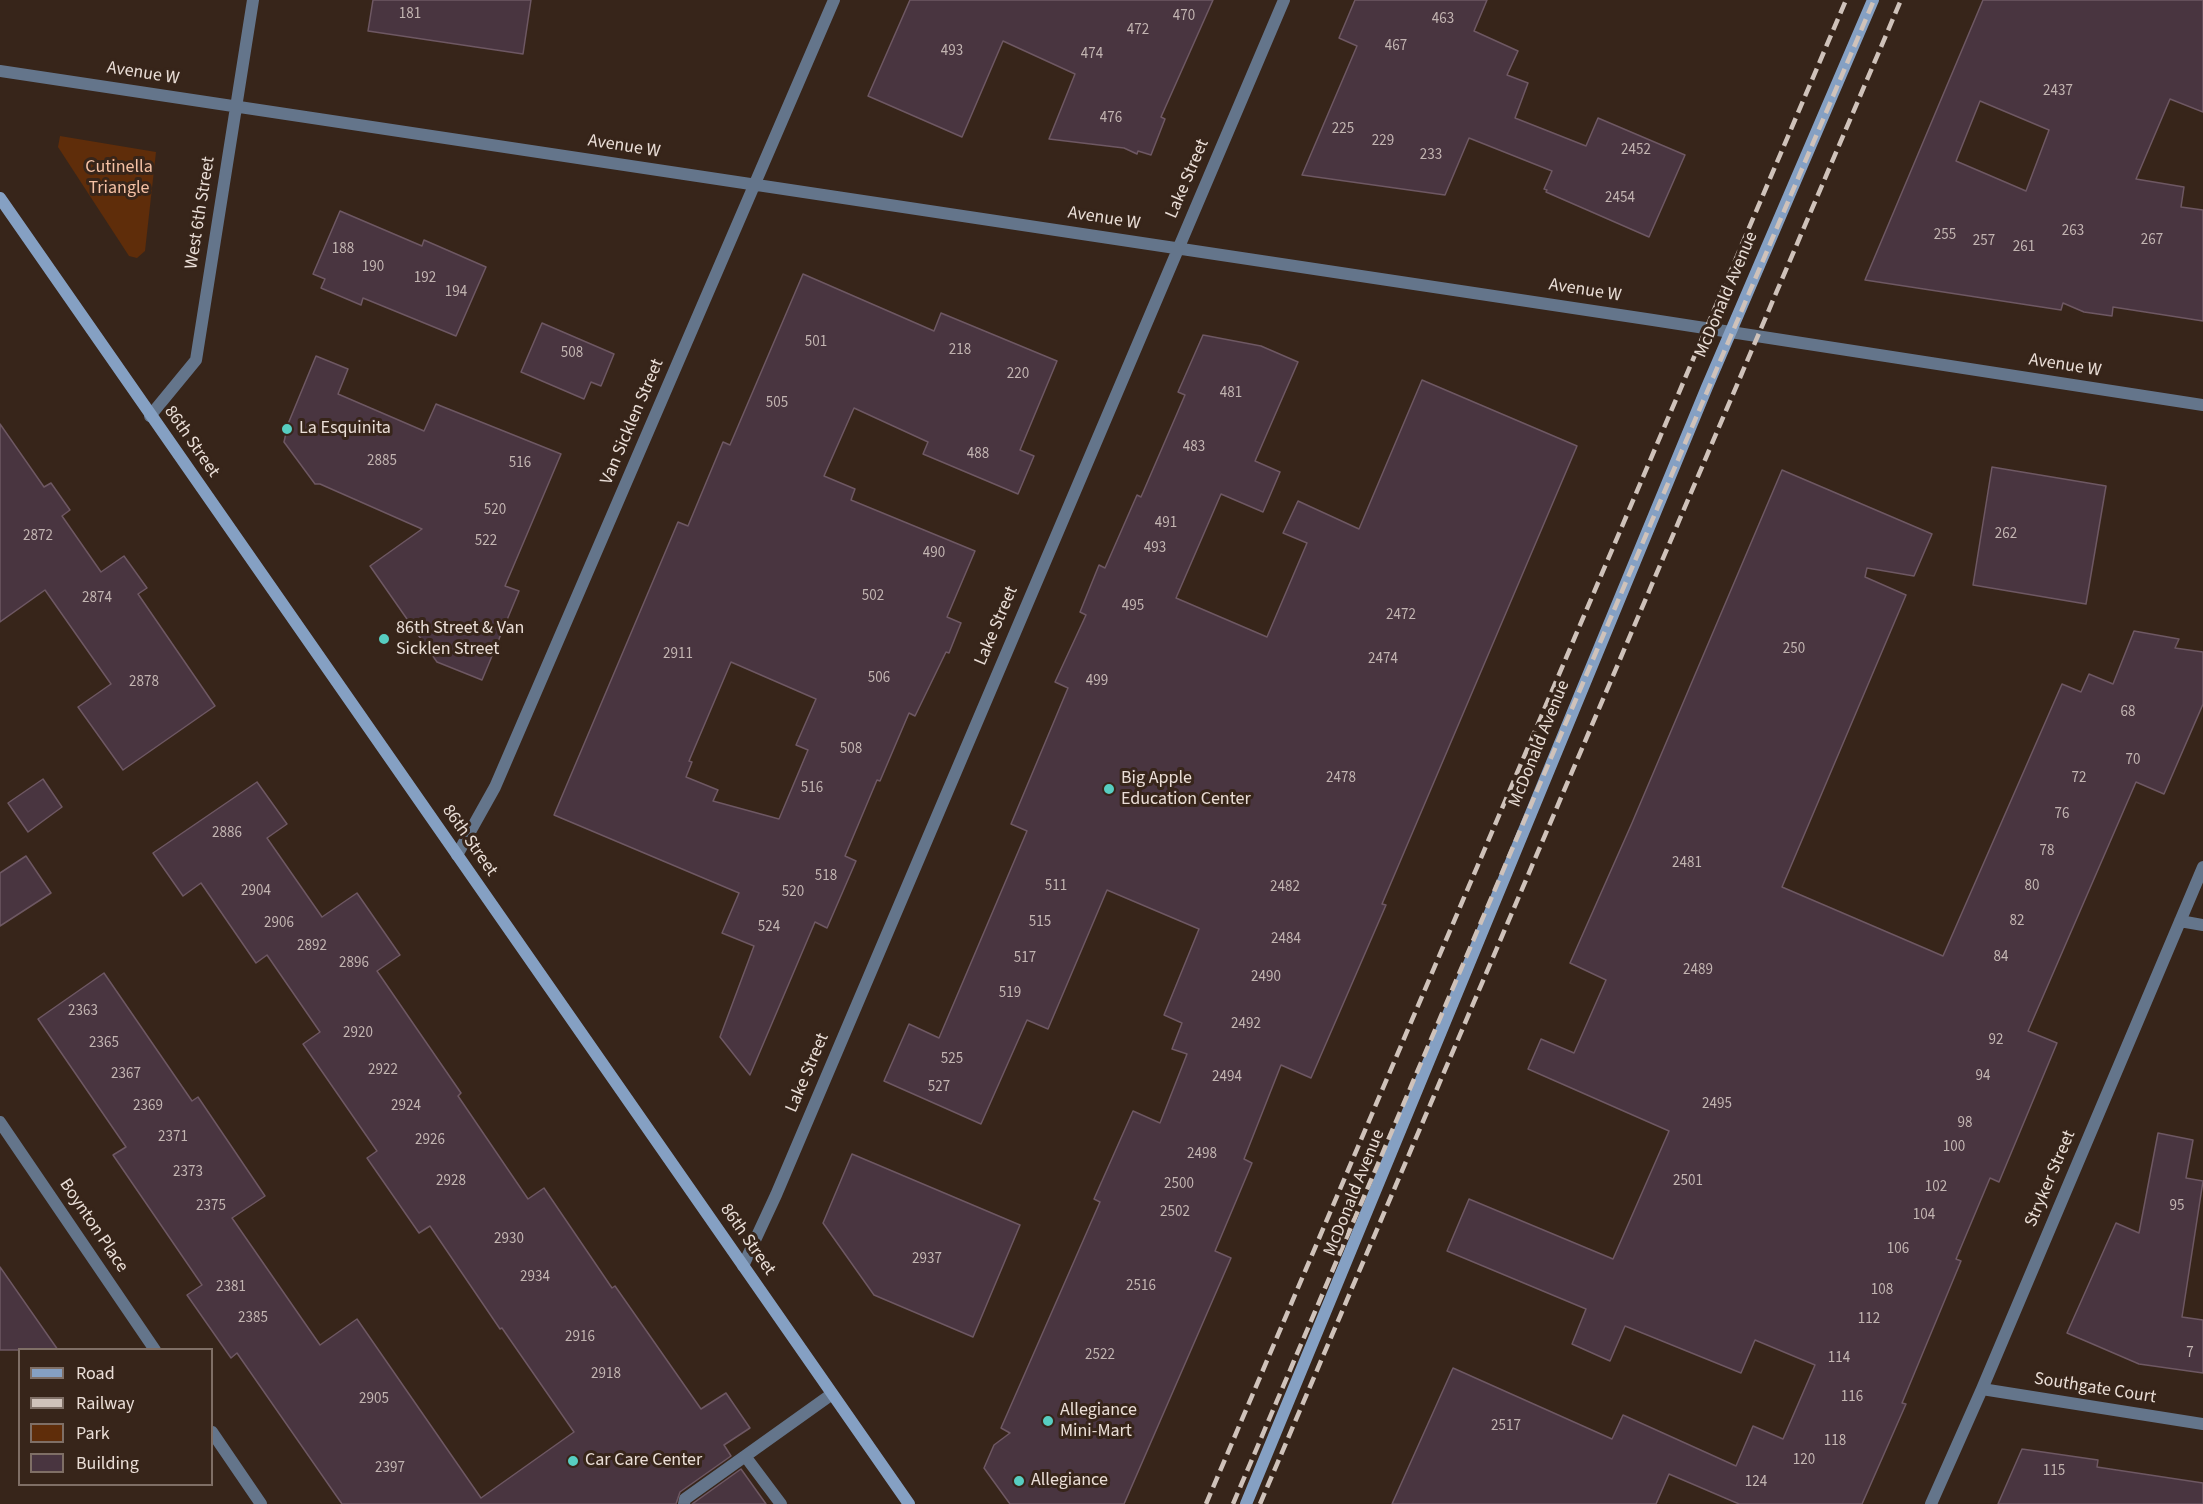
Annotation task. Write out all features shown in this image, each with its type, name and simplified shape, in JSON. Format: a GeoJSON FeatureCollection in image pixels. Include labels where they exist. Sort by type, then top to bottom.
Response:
{"type":"FeatureCollection","features":[{"type":"Feature","properties":{"kind":"main road","name":"McDonald Avenue"},"geometry":{"type":"LineString","coordinates":[[1246,1504],[1731,332],[1873,0]]}},
{"type":"Feature","properties":{"kind":"main road","name":"86th Street"},"geometry":{"type":"LineString","coordinates":[[0,198],[909,1504]]}},
{"type":"Feature","properties":{"kind":"street","name":"West 6th Street"},"geometry":{"type":"LineString","coordinates":[[150,416],[196,360],[253,0]]}},
{"type":"Feature","properties":{"kind":"street","name":"Van Sicklen Street"},"geometry":{"type":"LineString","coordinates":[[457,855],[495,787],[834,0]]}},
{"type":"Feature","properties":{"kind":"street","name":"Lake Street"},"geometry":{"type":"LineString","coordinates":[[743,1266],[780,1184],[1284,0]]}},
{"type":"Feature","properties":{"kind":"street","name":"Avenue W"},"geometry":{"type":"LineString","coordinates":[[0,71],[2203,405]]}},
{"type":"Feature","properties":{"kind":"street","name":"Stryker Street"},"geometry":{"type":"LineString","coordinates":[[1931,1504],[2203,867]]}},
{"type":"Feature","properties":{"kind":"street"},"geometry":{"type":"LineString","coordinates":[[2180,921],[2203,925]]}},
{"type":"Feature","properties":{"kind":"street","name":"Boynton Place"},"geometry":{"type":"LineString","coordinates":[[0,1122],[154,1348]]}},
{"type":"Feature","properties":{"kind":"street","name":"Southgate Court"},"geometry":{"type":"LineString","coordinates":[[1982,1389],[2203,1424]]}},
{"type":"Feature","properties":{"kind":"street"},"geometry":{"type":"LineString","coordinates":[[684,1504],[686,1499],[745,1455],[832,1394]]}},
{"type":"Feature","properties":{"kind":"street"},"geometry":{"type":"LineString","coordinates":[[213,1433],[261,1504]]}},
{"type":"Feature","properties":{"kind":"street"},"geometry":{"type":"LineString","coordinates":[[745,1455],[781,1504]]}},
{"type":"Feature","properties":{"kind":"green space","name":"Cutinella Triangle"},"geometry":{"type":"Polygon","coordinates":[[[60,136],[156,152],[145,251],[137,258],[129,256],[58,147],[60,136]]]}},
{"type":"Feature","properties":{"kind":"building"},"geometry":{"type":"Polygon","coordinates":[[[373,0],[531,0],[523,54],[368,31],[373,0]]]}},
{"type":"Feature","properties":{"kind":"building"},"geometry":{"type":"Polygon","coordinates":[[[910,0],[1213,0],[1161,117],[1165,119],[1151,155],[1138,151],[1137,154],[1124,148],[1049,139],[1075,74],[1003,41],[962,137],[868,96],[910,0]]]}},
{"type":"Feature","properties":{"kind":"building"},"geometry":{"type":"Polygon","coordinates":[[[1355,0],[1487,0],[1474,31],[1518,51],[1507,75],[1528,83],[1515,118],[1586,146],[1598,118],[1685,155],[1649,237],[1546,192],[1547,190],[1544,189],[1552,171],[1469,138],[1445,195],[1302,175],[1357,46],[1339,38],[1355,0]]]}},
{"type":"Feature","properties":{"kind":"building"},"geometry":{"type":"Polygon","coordinates":[[[1983,0],[2203,0],[2203,112],[2170,99],[2136,179],[2184,187],[2181,207],[2203,210],[2203,321],[2113,307],[2112,316],[2084,312],[2063,303],[2061,310],[1865,280],[1983,0]],[[1980,101],[1956,161],[2026,191],[2049,130],[1980,101]]]}},
{"type":"Feature","properties":{"kind":"building"},"geometry":{"type":"Polygon","coordinates":[[[340,211],[422,246],[424,240],[486,267],[456,336],[363,298],[361,305],[321,288],[325,279],[313,274],[340,211]]]}},
{"type":"Feature","properties":{"kind":"building"},"geometry":{"type":"Polygon","coordinates":[[[803,274],[934,331],[941,313],[1057,361],[1020,450],[1034,456],[1018,494],[923,454],[928,442],[854,408],[824,476],[855,489],[851,500],[975,551],[947,617],[961,623],[949,653],[946,652],[915,716],[909,713],[880,781],[877,780],[845,856],[856,861],[827,928],[815,922],[750,1075],[720,1037],[754,946],[722,933],[739,893],[554,815],[678,522],[688,526],[723,442],[730,445],[803,274]],[[731,662],[689,761],[692,762],[686,777],[718,790],[713,801],[779,819],[808,750],[796,745],[816,699],[731,662]]]}},
{"type":"Feature","properties":{"kind":"building"},"geometry":{"type":"Polygon","coordinates":[[[542,323],[614,354],[601,386],[591,382],[584,399],[521,372],[542,323]]]}},
{"type":"Feature","properties":{"kind":"building"},"geometry":{"type":"Polygon","coordinates":[[[1203,335],[1261,346],[1298,362],[1255,461],[1280,472],[1263,512],[1221,494],[1176,598],[1267,637],[1307,543],[1283,533],[1298,501],[1359,529],[1422,380],[1577,446],[1382,904],[1386,905],[1311,1078],[1281,1065],[1244,1159],[1252,1163],[1215,1251],[1231,1258],[1124,1504],[1010,1504],[984,1468],[994,1445],[1010,1433],[1001,1428],[1100,1202],[1094,1199],[1133,1111],[1160,1123],[1187,1054],[1172,1049],[1182,1023],[1164,1015],[1199,929],[1107,890],[1048,1029],[1027,1020],[981,1124],[884,1081],[909,1024],[939,1038],[1027,831],[1011,824],[1068,688],[1055,682],[1086,615],[1080,612],[1099,565],[1105,568],[1137,495],[1141,497],[1185,395],[1178,392],[1203,335]]]}},
{"type":"Feature","properties":{"kind":"building"},"geometry":{"type":"Polygon","coordinates":[[[316,356],[348,369],[338,394],[424,431],[436,404],[561,454],[505,586],[519,591],[482,680],[437,662],[370,566],[422,529],[320,484],[315,484],[284,442],[288,424],[316,356]]]}},
{"type":"Feature","properties":{"kind":"building"},"geometry":{"type":"Polygon","coordinates":[[[0,424],[44,487],[51,483],[70,510],[62,516],[101,572],[124,556],[147,588],[138,594],[215,706],[123,770],[78,707],[111,684],[45,590],[0,622],[0,424]]]}},
{"type":"Feature","properties":{"kind":"building"},"geometry":{"type":"Polygon","coordinates":[[[1992,467],[2106,486],[2086,604],[1973,585],[1992,467]]]}},
{"type":"Feature","properties":{"kind":"building"},"geometry":{"type":"Polygon","coordinates":[[[1782,470],[1932,534],[1914,576],[1867,568],[1865,577],[1906,595],[1782,887],[1943,956],[2062,684],[2081,692],[2089,674],[2113,684],[2134,631],[2179,639],[2175,648],[2203,652],[2203,704],[2164,794],[2136,782],[2028,1031],[2057,1043],[1999,1182],[1990,1178],[1956,1259],[1961,1261],[1902,1403],[1906,1404],[1862,1504],[1739,1504],[1669,1474],[1656,1504],[1392,1504],[1453,1368],[1612,1439],[1623,1415],[1736,1466],[1753,1426],[1783,1439],[1815,1365],[1755,1340],[1741,1373],[1625,1326],[1610,1361],[1572,1344],[1586,1309],[1447,1251],[1469,1199],[1613,1259],[1669,1131],[1528,1069],[1541,1039],[1574,1053],[1606,980],[1570,963],[1782,470]]]}},
{"type":"Feature","properties":{"kind":"building"},"geometry":{"type":"Polygon","coordinates":[[[43,779],[62,807],[28,832],[8,803],[43,779]]]}},
{"type":"Feature","properties":{"kind":"building"},"geometry":{"type":"Polygon","coordinates":[[[257,782],[287,824],[267,838],[322,917],[357,893],[400,955],[377,971],[461,1093],[458,1096],[528,1199],[544,1188],[612,1288],[615,1286],[701,1409],[726,1393],[750,1428],[724,1445],[731,1456],[680,1492],[676,1504],[342,1504],[237,1353],[231,1358],[187,1295],[202,1285],[113,1155],[126,1147],[38,1019],[104,973],[192,1101],[198,1097],[265,1196],[232,1218],[320,1345],[357,1319],[481,1498],[574,1432],[430,1226],[419,1233],[367,1158],[377,1151],[303,1044],[320,1032],[267,955],[256,963],[201,883],[183,896],[153,853],[257,782]]]}},
{"type":"Feature","properties":{"kind":"building"},"geometry":{"type":"Polygon","coordinates":[[[26,856],[51,893],[0,926],[0,873],[26,856]]]}},
{"type":"Feature","properties":{"kind":"building"},"geometry":{"type":"Polygon","coordinates":[[[2158,1133],[2193,1140],[2186,1178],[2203,1181],[2182,1317],[2203,1320],[2203,1373],[2139,1364],[2067,1333],[2116,1223],[2139,1233],[2158,1133]]]}},
{"type":"Feature","properties":{"kind":"building"},"geometry":{"type":"Polygon","coordinates":[[[852,1154],[1020,1225],[973,1337],[874,1295],[823,1223],[852,1154]]]}},
{"type":"Feature","properties":{"kind":"building"},"geometry":{"type":"Polygon","coordinates":[[[0,1267],[57,1348],[0,1350],[0,1267]]]}},
{"type":"Feature","properties":{"kind":"building"},"geometry":{"type":"Polygon","coordinates":[[[2022,1449],[2098,1460],[2097,1467],[2203,1483],[2203,1504],[1998,1504],[2022,1449]]]}},
{"type":"Feature","properties":{"kind":"building"},"geometry":{"type":"Polygon","coordinates":[[[741,1469],[766,1504],[692,1504],[741,1469]]]}},
{"type":"Feature","properties":{"kind":"railway"},"geometry":{"type":"LineString","coordinates":[[1206,1504],[1846,0]]}},
{"type":"Feature","properties":{"kind":"railway"},"geometry":{"type":"LineString","coordinates":[[1233,1504],[1874,0]]}},
{"type":"Feature","properties":{"kind":"railway"},"geometry":{"type":"LineString","coordinates":[[1260,1504],[1901,0]]}},
{"type":"Feature","properties":{"kind":"place","name":"La Esquinita"},"geometry":{"type":"Point","coordinates":[287,429]}},
{"type":"Feature","properties":{"kind":"place","name":"86th Street & Van Sicklen Street"},"geometry":{"type":"Point","coordinates":[384,639]}},
{"type":"Feature","properties":{"kind":"place","name":"Big Apple Education Center"},"geometry":{"type":"Point","coordinates":[1109,789]}},
{"type":"Feature","properties":{"kind":"place","name":"Allegiance Mini-Mart"},"geometry":{"type":"Point","coordinates":[1048,1421]}},
{"type":"Feature","properties":{"kind":"place","name":"Car Care Center"},"geometry":{"type":"Point","coordinates":[573,1461]}},
{"type":"Feature","properties":{"kind":"place","name":"Allegiance"},"geometry":{"type":"Point","coordinates":[1019,1481]}}]}
